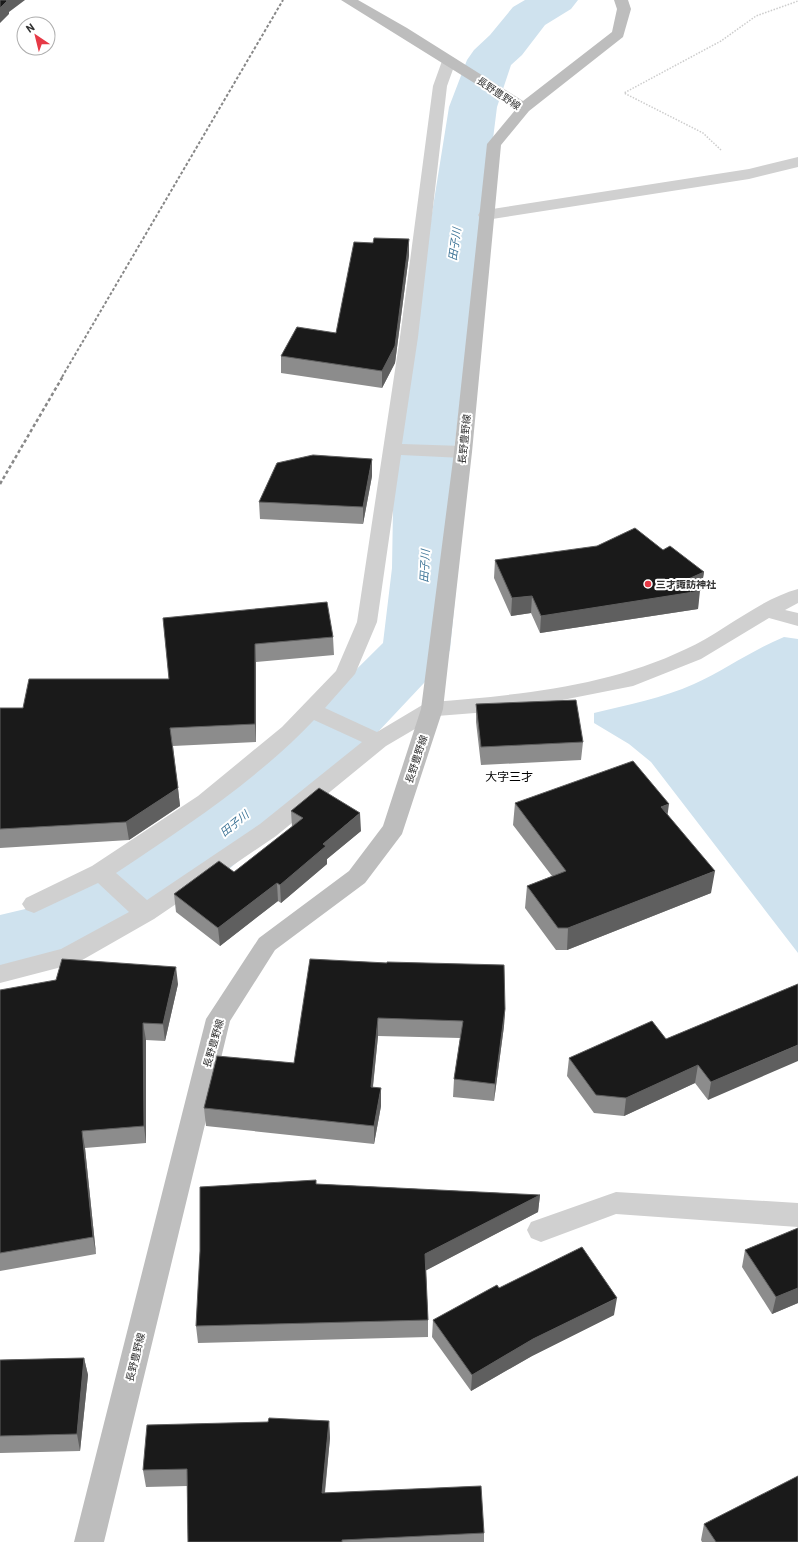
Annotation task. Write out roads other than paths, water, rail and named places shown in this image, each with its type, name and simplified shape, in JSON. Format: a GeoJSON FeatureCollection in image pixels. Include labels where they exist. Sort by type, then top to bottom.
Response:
{"type":"FeatureCollection","features":[{"type":"Feature","properties":{"kind":"main road","name":"長野豊野線"},"geometry":{"type":"LineString","coordinates":[[89,1542],[218,1019],[267,944],[357,877],[394,828],[432,709],[494,144],[524,108],[348,0]]}},
{"type":"Feature","properties":{"kind":"main road"},"geometry":{"type":"LineString","coordinates":[[524,108],[618,34],[624,9],[620,0]]}},
{"type":"Feature","properties":{"kind":"street"},"geometry":{"type":"LineString","coordinates":[[34,904],[102,873],[206,802],[313,711],[346,674],[367,622],[398,449],[409,337],[440,86],[454,64]]}},
{"type":"Feature","properties":{"kind":"street"},"geometry":{"type":"LineString","coordinates":[[486,215],[749,174],[798,162]]}},
{"type":"Feature","properties":{"kind":"street"},"geometry":{"type":"LineString","coordinates":[[398,449],[459,452]]}},
{"type":"Feature","properties":{"kind":"street"},"geometry":{"type":"LineString","coordinates":[[0,974],[68,957],[144,912],[268,830],[376,741],[432,709],[512,703],[626,681],[694,654],[766,611],[798,595]]}},
{"type":"Feature","properties":{"kind":"street"},"geometry":{"type":"LineString","coordinates":[[766,611],[798,620]]}},
{"type":"Feature","properties":{"kind":"street"},"geometry":{"type":"LineString","coordinates":[[313,711],[376,741]]}},
{"type":"Feature","properties":{"kind":"street"},"geometry":{"type":"LineString","coordinates":[[102,873],[144,912]]}},
{"type":"Feature","properties":{"kind":"street"},"geometry":{"type":"LineString","coordinates":[[541,1230],[616,1203],[798,1215]]}},
{"type":"Feature","properties":{"kind":"water"},"geometry":{"type":"Polygon","coordinates":[[[784,637],[798,639],[798,953],[651,762],[629,744],[594,723],[594,713],[645,701],[682,689],[784,637]]]}},
{"type":"Feature","properties":{"kind":"waterway","name":"田子川"},"geometry":{"type":"LineString","coordinates":[[0,945],[59,930],[188,861],[303,766],[416,650],[425,568],[424,450],[473,107],[490,60],[506,45],[529,16],[556,0]]}},
{"type":"Feature","properties":{"kind":"railway"},"geometry":{"type":"LineString","coordinates":[[62,377],[283,0]]}},
{"type":"Feature","properties":{"kind":"railway"},"geometry":{"type":"LineString","coordinates":[[0,484],[63,376]]}},
{"type":"Feature","properties":{"kind":"place","name":"三才諏訪神社"},"geometry":{"type":"Point","coordinates":[648,584]}},
{"type":"Feature","properties":{"kind":"district","name":"大字三才"},"geometry":{"type":"Point","coordinates":[509,776]}}]}
